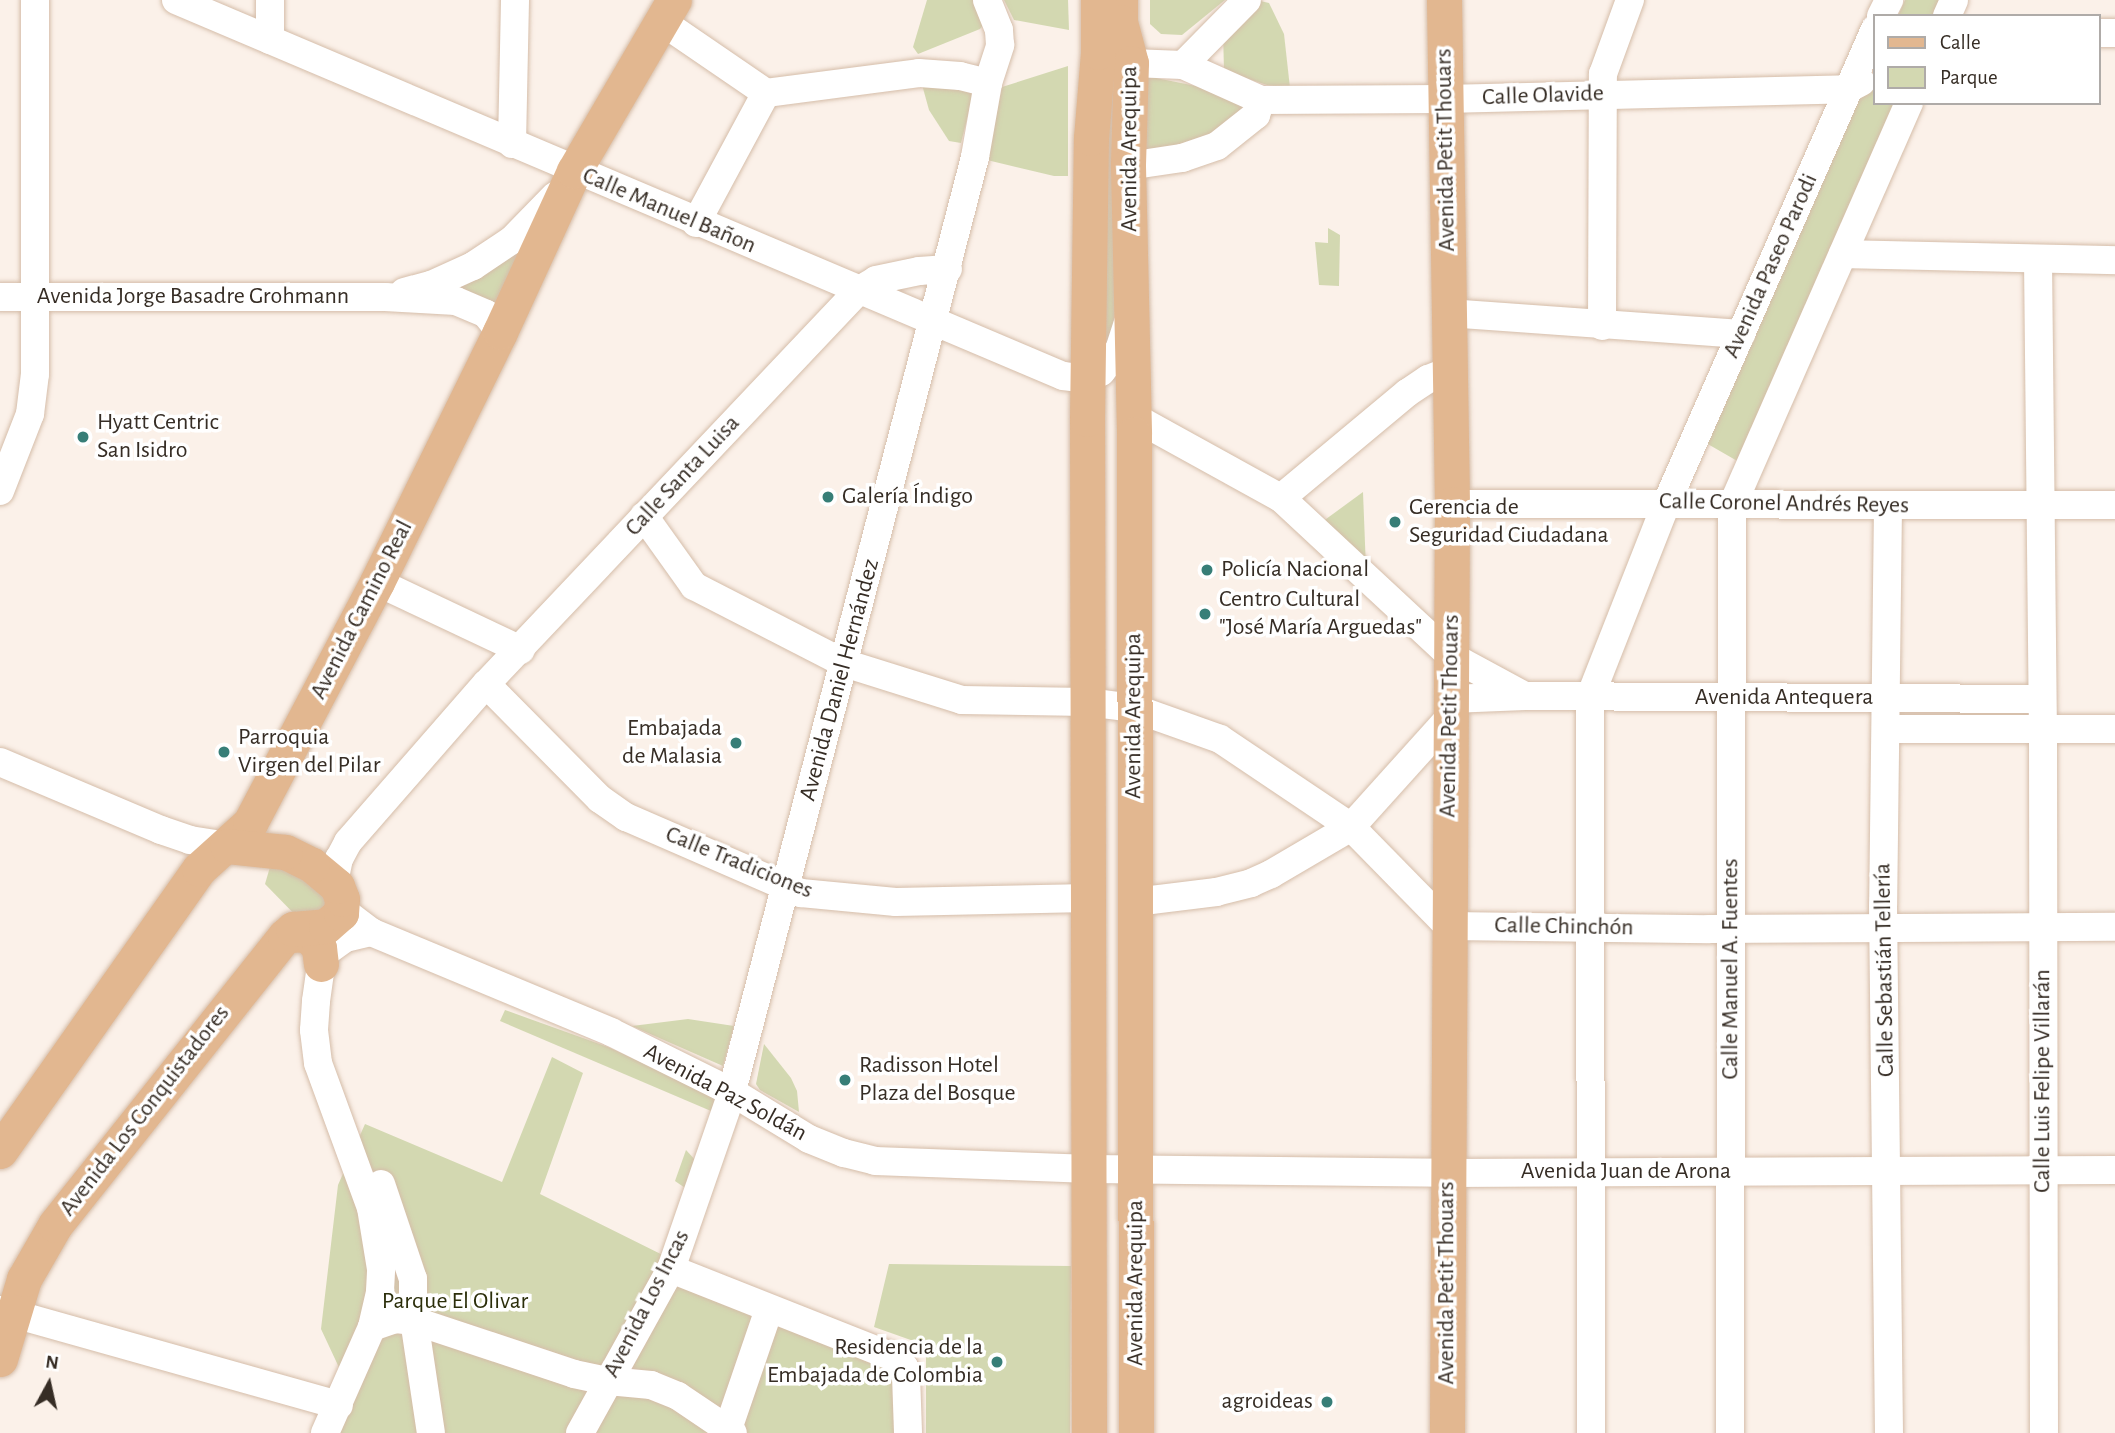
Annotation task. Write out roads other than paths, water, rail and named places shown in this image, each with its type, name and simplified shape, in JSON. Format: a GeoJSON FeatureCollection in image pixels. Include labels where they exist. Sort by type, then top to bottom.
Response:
{"type":"FeatureCollection","features":[{"type":"Feature","properties":{"kind":"main road"},"geometry":{"type":"LineString","coordinates":[[1084,0],[1091,138]]}},
{"type":"Feature","properties":{"kind":"main road","name":"Avenida Arequipa"},"geometry":{"type":"LineString","coordinates":[[1090,1433],[1087,379],[1091,138],[1098,52],[1097,0]]}},
{"type":"Feature","properties":{"kind":"main road","name":"Avenida Arequipa"},"geometry":{"type":"LineString","coordinates":[[1120,0],[1120,22],[1131,63],[1128,166],[1134,416],[1136,1433]]}},
{"type":"Feature","properties":{"kind":"main road"},"geometry":{"type":"LineString","coordinates":[[1131,63],[1140,22],[1139,0]]}},
{"type":"Feature","properties":{"kind":"main road","name":"Avenida Petit Thouars"},"geometry":{"type":"LineString","coordinates":[[1444,0],[1452,504],[1447,1433]]}},
{"type":"Feature","properties":{"kind":"main road","name":"Avenida Camino Real"},"geometry":{"type":"LineString","coordinates":[[0,1152],[199,869],[250,823],[377,582],[500,332],[574,172],[668,10]]}},
{"type":"Feature","properties":{"kind":"main road"},"geometry":{"type":"LineString","coordinates":[[227,846],[285,852],[312,865],[338,896],[332,923],[293,929],[285,936]]}},
{"type":"Feature","properties":{"kind":"main road"},"geometry":{"type":"LineString","coordinates":[[285,936],[301,934],[312,938],[319,948],[321,964]]}},
{"type":"Feature","properties":{"kind":"main road","name":"Avenida Los Conquistadores"},"geometry":{"type":"LineString","coordinates":[[0,1359],[6,1311],[55,1226],[285,936]]}},
{"type":"Feature","properties":{"kind":"street"},"geometry":{"type":"LineString","coordinates":[[0,491],[30,414],[35,374],[35,0]]}},
{"type":"Feature","properties":{"kind":"street","name":"Calle Manuel Bañon"},"geometry":{"type":"LineString","coordinates":[[176,0],[574,172],[1057,374],[1087,379]]}},
{"type":"Feature","properties":{"kind":"street"},"geometry":{"type":"LineString","coordinates":[[270,0],[270,40]]}},
{"type":"Feature","properties":{"kind":"street"},"geometry":{"type":"LineString","coordinates":[[512,145],[515,0]]}},
{"type":"Feature","properties":{"kind":"street"},"geometry":{"type":"LineString","coordinates":[[948,269],[988,83],[1000,45],[999,30],[987,0]]}},
{"type":"Feature","properties":{"kind":"street"},"geometry":{"type":"LineString","coordinates":[[1183,65],[1247,0]]}},
{"type":"Feature","properties":{"kind":"street"},"geometry":{"type":"LineString","coordinates":[[1602,326],[1603,74],[1630,0]]}},
{"type":"Feature","properties":{"kind":"street"},"geometry":{"type":"LineString","coordinates":[[668,10],[766,93],[919,73],[960,76],[988,83]]}},
{"type":"Feature","properties":{"kind":"street","name":"Avenida Paseo Parodi"},"geometry":{"type":"LineString","coordinates":[[1590,697],[1667,502],[1874,31]]}},
{"type":"Feature","properties":{"kind":"street","name":"Calle Olavide"},"geometry":{"type":"LineString","coordinates":[[1131,63],[1183,65],[1261,100],[1446,99],[1848,89],[1874,75]]}},
{"type":"Feature","properties":{"kind":"street"},"geometry":{"type":"LineString","coordinates":[[695,223],[766,93]]}},
{"type":"Feature","properties":{"kind":"street"},"geometry":{"type":"LineString","coordinates":[[1128,166],[1182,158],[1217,146],[1256,116],[1261,100]]}},
{"type":"Feature","properties":{"kind":"street"},"geometry":{"type":"LineString","coordinates":[[1732,506],[1908,105]]}},
{"type":"Feature","properties":{"kind":"street","name":"Avenida Jorge Basadre Grohmann"},"geometry":{"type":"LineString","coordinates":[[385,297],[430,285],[463,271],[512,240],[546,209],[574,172]]}},
{"type":"Feature","properties":{"kind":"street"},"geometry":{"type":"LineString","coordinates":[[1843,254],[2115,260]]}},
{"type":"Feature","properties":{"kind":"street","name":"Calle Luis Felipe Villarán"},"geometry":{"type":"LineString","coordinates":[[2038,259],[2043,729],[2044,1433]]}},
{"type":"Feature","properties":{"kind":"street","name":"Calle Santa Luisa"},"geometry":{"type":"LineString","coordinates":[[338,896],[339,859],[348,842],[486,684],[521,650],[858,290],[876,280],[919,271],[948,269]]}},
{"type":"Feature","properties":{"kind":"street","name":"Avenida Daniel Hernández"},"geometry":{"type":"LineString","coordinates":[[732,1092],[948,269]]}},
{"type":"Feature","properties":{"kind":"street","name":"Avenida Jorge Basadre Grohmann"},"geometry":{"type":"LineString","coordinates":[[0,297],[385,297],[456,301],[486,314],[500,332]]}},
{"type":"Feature","properties":{"kind":"street"},"geometry":{"type":"LineString","coordinates":[[1087,379],[1101,372],[1112,361],[1132,312]]}},
{"type":"Feature","properties":{"kind":"street"},"geometry":{"type":"LineString","coordinates":[[1448,313],[1741,334]]}},
{"type":"Feature","properties":{"kind":"street"},"geometry":{"type":"LineString","coordinates":[[1281,498],[1407,393],[1428,379],[1449,371]]}},
{"type":"Feature","properties":{"kind":"street"},"geometry":{"type":"LineString","coordinates":[[1134,416],[1281,498],[1451,656],[1525,696]]}},
{"type":"Feature","properties":{"kind":"street","name":"Calle Coronel Andrés Reyes"},"geometry":{"type":"LineString","coordinates":[[1452,504],[1667,502],[1732,506],[2115,505]]}},
{"type":"Feature","properties":{"kind":"street","name":"Calle Manuel A. Fuentes"},"geometry":{"type":"LineString","coordinates":[[1730,1433],[1732,506]]}},
{"type":"Feature","properties":{"kind":"street","name":"Calle Sebastián Tellería"},"geometry":{"type":"LineString","coordinates":[[1888,506],[1884,926],[1889,1433]]}},
{"type":"Feature","properties":{"kind":"street"},"geometry":{"type":"LineString","coordinates":[[644,516],[694,586],[845,663],[962,700],[1087,702],[1133,708],[1220,739],[1351,827],[1448,926]]}},
{"type":"Feature","properties":{"kind":"street"},"geometry":{"type":"LineString","coordinates":[[377,582],[521,650]]}},
{"type":"Feature","properties":{"kind":"street","name":"Calle Tradiciones"},"geometry":{"type":"LineString","coordinates":[[486,684],[600,799],[625,817],[785,886],[822,897],[896,902],[1089,898]]}},
{"type":"Feature","properties":{"kind":"street","name":"Avenida Antequera"},"geometry":{"type":"LineString","coordinates":[[1450,708],[1525,696],[2042,699]]}},
{"type":"Feature","properties":{"kind":"street"},"geometry":{"type":"LineString","coordinates":[[1590,697],[1591,1433]]}},
{"type":"Feature","properties":{"kind":"street"},"geometry":{"type":"LineString","coordinates":[[1135,902],[1216,892],[1251,883],[1351,827],[1450,708]]}},
{"type":"Feature","properties":{"kind":"street","name":"Avenida Antequera"},"geometry":{"type":"LineString","coordinates":[[1886,729],[2115,729]]}},
{"type":"Feature","properties":{"kind":"street"},"geometry":{"type":"LineString","coordinates":[[0,762],[161,830],[190,840],[227,846]]}},
{"type":"Feature","properties":{"kind":"street","name":"Avenida Paz Soldán"},"geometry":{"type":"LineString","coordinates":[[338,896],[371,932],[611,1032],[732,1092],[808,1139],[844,1153],[875,1161],[1136,1170]]}},
{"type":"Feature","properties":{"kind":"street","name":"Calle Chinchón"},"geometry":{"type":"LineString","coordinates":[[1448,926],[1590,929],[2115,927]]}},
{"type":"Feature","properties":{"kind":"street"},"geometry":{"type":"LineString","coordinates":[[325,1433],[372,1326],[380,1291],[381,1269],[374,1220],[318,1063],[314,1031],[321,964],[326,952],[340,940],[371,932]]}},
{"type":"Feature","properties":{"kind":"street","name":"Avenida Los Incas"},"geometry":{"type":"LineString","coordinates":[[580,1433],[671,1269],[732,1092]]}},
{"type":"Feature","properties":{"kind":"street"},"geometry":{"type":"LineString","coordinates":[[342,1133],[361,1133],[389,1205],[413,1279],[421,1380],[431,1433]]}},
{"type":"Feature","properties":{"kind":"street","name":"Avenida Juan de Arona"},"geometry":{"type":"LineString","coordinates":[[1136,1170],[1447,1173],[2115,1170]]}},
{"type":"Feature","properties":{"kind":"street"},"geometry":{"type":"LineString","coordinates":[[671,1269],[899,1362],[904,1367],[908,1384],[908,1433]]}},
{"type":"Feature","properties":{"kind":"street"},"geometry":{"type":"LineString","coordinates":[[372,1326],[395,1319],[415,1321],[574,1374],[608,1381],[641,1382],[663,1389],[730,1431],[768,1309]]}},
{"type":"Feature","properties":{"kind":"street"},"geometry":{"type":"LineString","coordinates":[[6,1311],[339,1405]]}},
{"type":"Feature","properties":{"kind":"place","name":"Hyatt Centric San Isidro"},"geometry":{"type":"Point","coordinates":[83,437]}},
{"type":"Feature","properties":{"kind":"place","name":"Galería Índigo"},"geometry":{"type":"Point","coordinates":[828,497]}},
{"type":"Feature","properties":{"kind":"place","name":"Gerencia de Seguridad Ciudadana"},"geometry":{"type":"Point","coordinates":[1395,522]}},
{"type":"Feature","properties":{"kind":"place","name":"Policía Nacional"},"geometry":{"type":"Point","coordinates":[1207,570]}},
{"type":"Feature","properties":{"kind":"place","name":"Centro Cultural \"José María Arguedas\""},"geometry":{"type":"Point","coordinates":[1205,614]}},
{"type":"Feature","properties":{"kind":"place","name":"Embajada de Malasia"},"geometry":{"type":"Point","coordinates":[736,743]}},
{"type":"Feature","properties":{"kind":"place","name":"Parroquia Virgen del Pilar"},"geometry":{"type":"Point","coordinates":[224,752]}},
{"type":"Feature","properties":{"kind":"place","name":"Radisson Hotel Plaza del Bosque"},"geometry":{"type":"Point","coordinates":[845,1080]}},
{"type":"Feature","properties":{"kind":"place","name":"Residencia de la Embajada de Colombia"},"geometry":{"type":"Point","coordinates":[997,1362]}},
{"type":"Feature","properties":{"kind":"place","name":"agroideas"},"geometry":{"type":"Point","coordinates":[1327,1402]}},
{"type":"Feature","properties":{"kind":"park label","name":"Parque El Olivar"},"geometry":{"type":"Point","coordinates":[455,1302]}}]}
